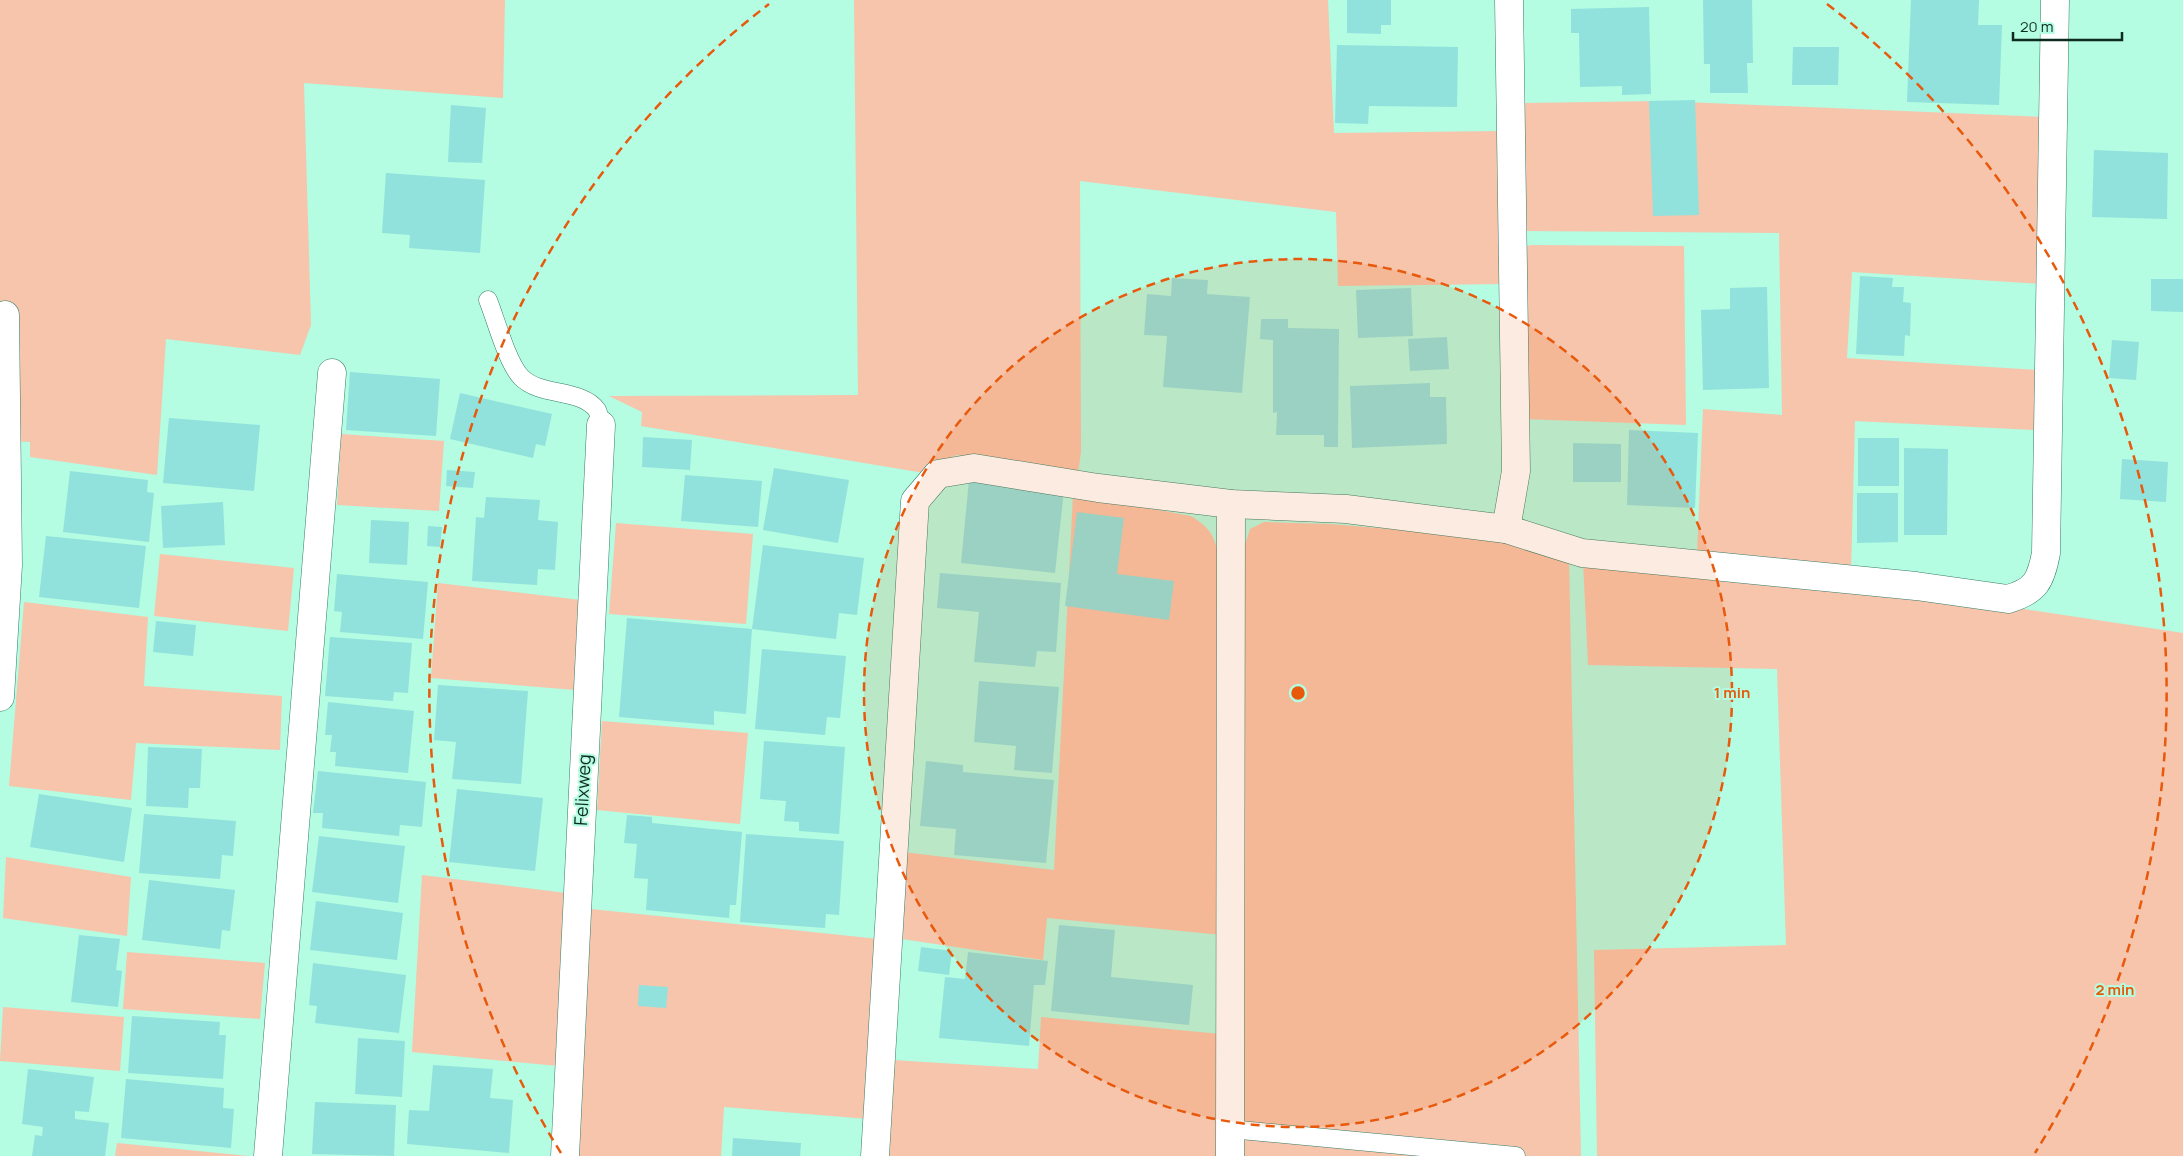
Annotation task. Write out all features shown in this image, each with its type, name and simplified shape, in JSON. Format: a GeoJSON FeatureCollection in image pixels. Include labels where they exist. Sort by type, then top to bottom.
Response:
{"type":"FeatureCollection","features":[{"type":"Feature","properties":{"kind":"street"},"geometry":{"type":"LineString","coordinates":[[1506,529],[1516,471],[1509,0]]}},
{"type":"Feature","properties":{"kind":"street"},"geometry":{"type":"LineString","coordinates":[[875,1156],[914,500],[938,474],[974,468],[1098,488],[1231,504],[1346,509],[1506,529],[1582,553],[1916,586],[2008,599],[2021,595],[2036,585],[2042,571],[2046,553],[2055,0]]}},
{"type":"Feature","properties":{"kind":"street"},"geometry":{"type":"LineString","coordinates":[[0,698],[8,566],[5,315]]}},
{"type":"Feature","properties":{"kind":"street"},"geometry":{"type":"LineString","coordinates":[[268,1156],[332,373]]}},
{"type":"Feature","properties":{"kind":"street","name":"Felixweg"},"geometry":{"type":"LineString","coordinates":[[565,1156],[601,425]]}},
{"type":"Feature","properties":{"kind":"street"},"geometry":{"type":"LineString","coordinates":[[1230,1156],[1231,504]]}},
{"type":"Feature","properties":{"kind":"lane"},"geometry":{"type":"LineString","coordinates":[[488,300],[514,367],[522,378],[533,386],[586,400],[597,410],[601,425]]}},
{"type":"Feature","properties":{"kind":"lane"},"geometry":{"type":"LineString","coordinates":[[1230,1129],[1516,1156]]}},
{"type":"Feature","properties":{"kind":"shaded area"},"geometry":{"type":"Polygon","coordinates":[[[0,0],[505,0],[503,98],[304,83],[311,325],[300,355],[166,339],[157,475],[30,457],[30,442],[10,441],[0,400],[0,0]]]}},
{"type":"Feature","properties":{"kind":"shaded area"},"geometry":{"type":"Polygon","coordinates":[[[854,0],[1328,0],[1334,133],[1502,131],[1505,284],[1338,286],[1336,212],[1080,181],[1081,452],[1078,474],[956,455],[924,473],[641,426],[642,412],[609,396],[858,395],[854,0]]]}},
{"type":"Feature","properties":{"kind":"shaded area"},"geometry":{"type":"Polygon","coordinates":[[[1661,101],[2047,117],[2042,284],[1852,272],[1847,358],[2038,370],[2036,430],[1855,421],[1851,572],[1697,554],[1703,409],[1782,415],[1779,233],[1523,231],[1517,103],[1661,101]]]}},
{"type":"Feature","properties":{"kind":"shaded area"},"geometry":{"type":"Polygon","coordinates":[[[1531,245],[1684,246],[1686,425],[1522,419],[1523,247],[1531,245]]]}},
{"type":"Feature","properties":{"kind":"shaded area"},"geometry":{"type":"Polygon","coordinates":[[[341,434],[444,441],[439,511],[337,505],[341,434]]]}},
{"type":"Feature","properties":{"kind":"shaded area"},"geometry":{"type":"Polygon","coordinates":[[[1073,494],[1191,516],[1208,529],[1216,545],[1220,560],[1222,935],[1047,918],[1043,960],[895,938],[903,852],[1054,870],[1073,494]]]}},
{"type":"Feature","properties":{"kind":"shaded area"},"geometry":{"type":"Polygon","coordinates":[[[1264,522],[1330,524],[1510,539],[1569,557],[1581,1156],[1239,1156],[1244,548],[1250,529],[1264,522]]]}},
{"type":"Feature","properties":{"kind":"shaded area"},"geometry":{"type":"Polygon","coordinates":[[[616,523],[753,534],[746,624],[609,614],[616,523]]]}},
{"type":"Feature","properties":{"kind":"shaded area"},"geometry":{"type":"Polygon","coordinates":[[[160,554],[294,568],[288,631],[154,616],[160,554]]]}},
{"type":"Feature","properties":{"kind":"shaded area"},"geometry":{"type":"Polygon","coordinates":[[[1583,562],[1917,593],[2183,633],[2183,1156],[1597,1156],[1594,950],[1786,945],[1777,669],[1588,665],[1583,562]]]}},
{"type":"Feature","properties":{"kind":"shaded area"},"geometry":{"type":"Polygon","coordinates":[[[438,583],[581,600],[575,690],[431,678],[438,583]]]}},
{"type":"Feature","properties":{"kind":"shaded area"},"geometry":{"type":"Polygon","coordinates":[[[24,602],[148,617],[144,686],[282,696],[280,750],[136,743],[131,800],[9,786],[24,602]]]}},
{"type":"Feature","properties":{"kind":"shaded area"},"geometry":{"type":"Polygon","coordinates":[[[602,721],[748,733],[740,824],[597,810],[602,721]]]}},
{"type":"Feature","properties":{"kind":"shaded area"},"geometry":{"type":"Polygon","coordinates":[[[6,857],[131,877],[127,936],[3,918],[6,857]]]}},
{"type":"Feature","properties":{"kind":"shaded area"},"geometry":{"type":"Polygon","coordinates":[[[422,875],[566,893],[558,1066],[412,1052],[422,875]]]}},
{"type":"Feature","properties":{"kind":"shaded area"},"geometry":{"type":"Polygon","coordinates":[[[591,909],[879,939],[868,1119],[724,1107],[721,1156],[576,1156],[591,909]]]}},
{"type":"Feature","properties":{"kind":"shaded area"},"geometry":{"type":"Polygon","coordinates":[[[127,952],[265,963],[260,1019],[123,1009],[127,952]]]}},
{"type":"Feature","properties":{"kind":"shaded area"},"geometry":{"type":"Polygon","coordinates":[[[3,1007],[124,1017],[120,1071],[0,1061],[3,1007]]]}},
{"type":"Feature","properties":{"kind":"shaded area"},"geometry":{"type":"Polygon","coordinates":[[[1041,1017],[1221,1034],[1221,1156],[887,1156],[892,1060],[1038,1069],[1041,1017]]]}},
{"type":"Feature","properties":{"kind":"shaded area"},"geometry":{"type":"Polygon","coordinates":[[[117,1143],[249,1156],[115,1156],[117,1143]]]}},
{"type":"Feature","properties":{"kind":"building"},"geometry":{"type":"Polygon","coordinates":[[[1347,0],[1391,0],[1391,25],[1381,25],[1381,34],[1347,33],[1347,0]]]}},
{"type":"Feature","properties":{"kind":"building"},"geometry":{"type":"Polygon","coordinates":[[[1703,0],[1752,0],[1753,63],[1747,63],[1748,93],[1710,93],[1710,64],[1704,64],[1703,0]]]}},
{"type":"Feature","properties":{"kind":"building"},"geometry":{"type":"Polygon","coordinates":[[[1911,0],[1979,0],[1978,25],[2002,25],[1999,105],[1907,102],[1911,0]]]}},
{"type":"Feature","properties":{"kind":"building"},"geometry":{"type":"Polygon","coordinates":[[[1649,7],[1651,94],[1622,95],[1622,86],[1580,87],[1579,33],[1571,33],[1571,9],[1649,7]]]}},
{"type":"Feature","properties":{"kind":"building"},"geometry":{"type":"Polygon","coordinates":[[[1337,45],[1458,47],[1457,107],[1369,106],[1368,124],[1335,123],[1337,45]]]}},
{"type":"Feature","properties":{"kind":"building"},"geometry":{"type":"Polygon","coordinates":[[[1793,47],[1839,47],[1838,85],[1792,85],[1793,47]]]}},
{"type":"Feature","properties":{"kind":"building"},"geometry":{"type":"Polygon","coordinates":[[[1695,100],[1699,215],[1653,216],[1649,101],[1695,100]]]}},
{"type":"Feature","properties":{"kind":"building"},"geometry":{"type":"Polygon","coordinates":[[[451,105],[486,108],[482,163],[448,162],[451,105]]]}},
{"type":"Feature","properties":{"kind":"building"},"geometry":{"type":"Polygon","coordinates":[[[2094,150],[2168,153],[2167,219],[2092,217],[2094,150]]]}},
{"type":"Feature","properties":{"kind":"building"},"geometry":{"type":"Polygon","coordinates":[[[386,173],[485,180],[480,253],[409,248],[410,235],[382,233],[386,173]]]}},
{"type":"Feature","properties":{"kind":"building"},"geometry":{"type":"Polygon","coordinates":[[[1860,276],[1893,278],[1892,287],[1904,287],[1903,302],[1911,303],[1910,336],[1905,335],[1904,356],[1856,354],[1860,276]]]}},
{"type":"Feature","properties":{"kind":"building"},"geometry":{"type":"Polygon","coordinates":[[[1172,278],[1208,280],[1207,294],[1250,297],[1242,393],[1163,387],[1167,336],[1144,335],[1147,294],[1171,296],[1172,278]]]}},
{"type":"Feature","properties":{"kind":"building"},"geometry":{"type":"Polygon","coordinates":[[[2151,279],[2183,279],[2183,312],[2151,311],[2151,279]]]}},
{"type":"Feature","properties":{"kind":"building"},"geometry":{"type":"Polygon","coordinates":[[[1767,287],[1769,388],[1703,390],[1701,310],[1730,309],[1730,288],[1767,287]]]}},
{"type":"Feature","properties":{"kind":"building"},"geometry":{"type":"Polygon","coordinates":[[[1411,288],[1413,336],[1358,338],[1356,290],[1411,288]]]}},
{"type":"Feature","properties":{"kind":"building"},"geometry":{"type":"Polygon","coordinates":[[[1261,319],[1288,319],[1288,328],[1339,329],[1338,447],[1324,447],[1324,435],[1276,435],[1277,412],[1273,413],[1273,340],[1260,339],[1261,319]]]}},
{"type":"Feature","properties":{"kind":"building"},"geometry":{"type":"Polygon","coordinates":[[[1447,337],[1449,369],[1410,371],[1408,339],[1447,337]]]}},
{"type":"Feature","properties":{"kind":"building"},"geometry":{"type":"Polygon","coordinates":[[[2112,340],[2139,342],[2136,380],[2109,378],[2112,340]]]}},
{"type":"Feature","properties":{"kind":"building"},"geometry":{"type":"Polygon","coordinates":[[[350,372],[440,379],[436,436],[346,430],[350,372]]]}},
{"type":"Feature","properties":{"kind":"building"},"geometry":{"type":"Polygon","coordinates":[[[1430,383],[1430,397],[1446,397],[1447,444],[1352,448],[1350,386],[1430,383]]]}},
{"type":"Feature","properties":{"kind":"building"},"geometry":{"type":"Polygon","coordinates":[[[460,393],[552,414],[545,446],[536,444],[533,458],[450,439],[460,393]]]}},
{"type":"Feature","properties":{"kind":"building"},"geometry":{"type":"Polygon","coordinates":[[[169,418],[260,425],[254,491],[163,483],[169,418]]]}},
{"type":"Feature","properties":{"kind":"building"},"geometry":{"type":"Polygon","coordinates":[[[1629,430],[1698,433],[1695,508],[1627,505],[1629,430]]]}},
{"type":"Feature","properties":{"kind":"building"},"geometry":{"type":"Polygon","coordinates":[[[643,437],[692,440],[690,470],[642,467],[643,437]]]}},
{"type":"Feature","properties":{"kind":"building"},"geometry":{"type":"Polygon","coordinates":[[[1858,438],[1899,438],[1899,486],[1858,486],[1858,438]]]}},
{"type":"Feature","properties":{"kind":"building"},"geometry":{"type":"Polygon","coordinates":[[[1573,443],[1621,444],[1621,482],[1573,482],[1573,443]]]}},
{"type":"Feature","properties":{"kind":"building"},"geometry":{"type":"Polygon","coordinates":[[[1904,448],[1948,449],[1947,535],[1904,535],[1904,448]]]}},
{"type":"Feature","properties":{"kind":"building"},"geometry":{"type":"Polygon","coordinates":[[[2122,459],[2168,462],[2166,502],[2120,499],[2122,459]]]}},
{"type":"Feature","properties":{"kind":"building"},"geometry":{"type":"Polygon","coordinates":[[[774,468],[849,480],[838,543],[763,530],[774,468]]]}},
{"type":"Feature","properties":{"kind":"building"},"geometry":{"type":"Polygon","coordinates":[[[447,470],[475,472],[473,488],[446,486],[447,470]]]}},
{"type":"Feature","properties":{"kind":"building"},"geometry":{"type":"Polygon","coordinates":[[[70,471],[148,480],[147,492],[154,493],[149,542],[63,532],[70,471]]]}},
{"type":"Feature","properties":{"kind":"building"},"geometry":{"type":"Polygon","coordinates":[[[685,475],[762,481],[758,527],[681,521],[685,475]]]}},
{"type":"Feature","properties":{"kind":"building"},"geometry":{"type":"Polygon","coordinates":[[[969,480],[1064,490],[1055,573],[961,563],[969,480]]]}},
{"type":"Feature","properties":{"kind":"building"},"geometry":{"type":"Polygon","coordinates":[[[1857,493],[1898,493],[1898,542],[1857,543],[1857,493]]]}},
{"type":"Feature","properties":{"kind":"building"},"geometry":{"type":"Polygon","coordinates":[[[486,497],[540,500],[538,520],[558,522],[555,570],[538,569],[537,585],[472,581],[476,517],[484,518],[486,497]]]}},
{"type":"Feature","properties":{"kind":"building"},"geometry":{"type":"Polygon","coordinates":[[[223,502],[225,545],[163,548],[161,506],[223,502]]]}},
{"type":"Feature","properties":{"kind":"building"},"geometry":{"type":"Polygon","coordinates":[[[1077,512],[1124,518],[1117,574],[1174,581],[1169,620],[1065,606],[1077,512]]]}},
{"type":"Feature","properties":{"kind":"building"},"geometry":{"type":"Polygon","coordinates":[[[371,520],[409,522],[407,565],[369,563],[371,520]]]}},
{"type":"Feature","properties":{"kind":"building"},"geometry":{"type":"Polygon","coordinates":[[[428,526],[442,527],[440,547],[427,546],[428,526]]]}},
{"type":"Feature","properties":{"kind":"building"},"geometry":{"type":"Polygon","coordinates":[[[46,536],[146,546],[139,608],[39,597],[46,536]]]}},
{"type":"Feature","properties":{"kind":"building"},"geometry":{"type":"Polygon","coordinates":[[[763,545],[864,558],[857,615],[839,613],[836,639],[752,629],[763,545]]]}},
{"type":"Feature","properties":{"kind":"building"},"geometry":{"type":"Polygon","coordinates":[[[940,573],[1061,583],[1056,652],[1037,651],[1035,667],[974,662],[979,612],[937,608],[940,573]]]}},
{"type":"Feature","properties":{"kind":"building"},"geometry":{"type":"Polygon","coordinates":[[[337,574],[428,582],[423,639],[340,632],[342,612],[334,611],[337,574]]]}},
{"type":"Feature","properties":{"kind":"building"},"geometry":{"type":"Polygon","coordinates":[[[627,618],[752,629],[746,714],[714,711],[714,725],[619,717],[627,618]]]}},
{"type":"Feature","properties":{"kind":"building"},"geometry":{"type":"Polygon","coordinates":[[[156,621],[196,625],[193,656],[153,652],[156,621]]]}},
{"type":"Feature","properties":{"kind":"building"},"geometry":{"type":"Polygon","coordinates":[[[330,637],[412,643],[408,693],[394,692],[393,701],[325,696],[330,637]]]}},
{"type":"Feature","properties":{"kind":"building"},"geometry":{"type":"Polygon","coordinates":[[[762,649],[846,656],[840,718],[827,717],[825,735],[755,729],[762,649]]]}},
{"type":"Feature","properties":{"kind":"building"},"geometry":{"type":"Polygon","coordinates":[[[979,681],[1059,687],[1052,773],[1014,770],[1016,746],[974,742],[979,681]]]}},
{"type":"Feature","properties":{"kind":"building"},"geometry":{"type":"Polygon","coordinates":[[[438,685],[528,691],[521,784],[452,779],[456,742],[434,740],[438,685]]]}},
{"type":"Feature","properties":{"kind":"building"},"geometry":{"type":"Polygon","coordinates":[[[328,702],[414,711],[408,773],[335,766],[336,752],[330,752],[332,735],[325,735],[328,702]]]}},
{"type":"Feature","properties":{"kind":"building"},"geometry":{"type":"Polygon","coordinates":[[[764,741],[845,747],[839,834],[799,831],[799,822],[784,821],[786,801],[760,799],[764,741]]]}},
{"type":"Feature","properties":{"kind":"building"},"geometry":{"type":"Polygon","coordinates":[[[148,747],[202,749],[200,788],[189,788],[188,808],[146,806],[148,747]]]}},
{"type":"Feature","properties":{"kind":"building"},"geometry":{"type":"Polygon","coordinates":[[[926,761],[963,765],[963,772],[1054,780],[1046,863],[954,855],[956,829],[920,826],[926,761]]]}},
{"type":"Feature","properties":{"kind":"building"},"geometry":{"type":"Polygon","coordinates":[[[318,771],[426,782],[422,827],[400,825],[399,836],[322,828],[323,813],[313,813],[318,771]]]}},
{"type":"Feature","properties":{"kind":"building"},"geometry":{"type":"Polygon","coordinates":[[[457,789],[543,798],[535,871],[449,862],[457,789]]]}},
{"type":"Feature","properties":{"kind":"building"},"geometry":{"type":"Polygon","coordinates":[[[39,794],[132,808],[124,862],[30,847],[39,794]]]}},
{"type":"Feature","properties":{"kind":"building"},"geometry":{"type":"Polygon","coordinates":[[[144,814],[236,821],[233,856],[222,855],[220,879],[139,873],[144,814]]]}},
{"type":"Feature","properties":{"kind":"building"},"geometry":{"type":"Polygon","coordinates":[[[627,815],[652,817],[652,823],[742,832],[736,905],[730,905],[729,918],[646,910],[648,879],[634,878],[637,844],[624,843],[627,815]]]}},
{"type":"Feature","properties":{"kind":"building"},"geometry":{"type":"Polygon","coordinates":[[[746,834],[844,841],[839,915],[826,914],[825,928],[740,922],[746,834]]]}},
{"type":"Feature","properties":{"kind":"building"},"geometry":{"type":"Polygon","coordinates":[[[319,836],[405,846],[398,903],[312,892],[319,836]]]}},
{"type":"Feature","properties":{"kind":"building"},"geometry":{"type":"Polygon","coordinates":[[[149,880],[235,890],[230,931],[222,930],[220,949],[142,940],[149,880]]]}},
{"type":"Feature","properties":{"kind":"building"},"geometry":{"type":"Polygon","coordinates":[[[316,901],[403,913],[397,960],[310,950],[316,901]]]}},
{"type":"Feature","properties":{"kind":"building"},"geometry":{"type":"Polygon","coordinates":[[[1059,925],[1115,930],[1111,977],[1193,985],[1189,1025],[1051,1011],[1059,925]]]}},
{"type":"Feature","properties":{"kind":"building"},"geometry":{"type":"Polygon","coordinates":[[[79,935],[120,939],[116,970],[122,971],[118,1007],[71,1002],[79,935]]]}},
{"type":"Feature","properties":{"kind":"building"},"geometry":{"type":"Polygon","coordinates":[[[921,947],[952,951],[949,975],[918,971],[921,947]]]}},
{"type":"Feature","properties":{"kind":"building"},"geometry":{"type":"Polygon","coordinates":[[[968,952],[1048,961],[1045,985],[1034,985],[1029,1046],[939,1038],[945,977],[965,979],[968,952]]]}},
{"type":"Feature","properties":{"kind":"building"},"geometry":{"type":"Polygon","coordinates":[[[313,963],[406,975],[399,1033],[315,1023],[317,1006],[309,1005],[313,963]]]}},
{"type":"Feature","properties":{"kind":"building"},"geometry":{"type":"Polygon","coordinates":[[[639,985],[668,987],[666,1008],[638,1006],[639,985]]]}},
{"type":"Feature","properties":{"kind":"building"},"geometry":{"type":"Polygon","coordinates":[[[132,1016],[220,1022],[219,1035],[226,1035],[223,1079],[128,1073],[132,1016]]]}},
{"type":"Feature","properties":{"kind":"building"},"geometry":{"type":"Polygon","coordinates":[[[358,1038],[405,1041],[402,1097],[355,1094],[358,1038]]]}},
{"type":"Feature","properties":{"kind":"building"},"geometry":{"type":"Polygon","coordinates":[[[433,1065],[493,1069],[490,1098],[513,1100],[509,1153],[407,1144],[409,1110],[429,1111],[433,1065]]]}},
{"type":"Feature","properties":{"kind":"building"},"geometry":{"type":"Polygon","coordinates":[[[28,1069],[94,1077],[89,1112],[75,1111],[75,1119],[109,1123],[105,1156],[32,1156],[35,1135],[42,1136],[43,1127],[22,1124],[28,1069]]]}},
{"type":"Feature","properties":{"kind":"building"},"geometry":{"type":"Polygon","coordinates":[[[126,1079],[224,1088],[223,1108],[234,1109],[231,1148],[121,1138],[126,1079]]]}},
{"type":"Feature","properties":{"kind":"building"},"geometry":{"type":"Polygon","coordinates":[[[315,1102],[396,1105],[394,1156],[312,1154],[315,1102]]]}},
{"type":"Feature","properties":{"kind":"building"},"geometry":{"type":"Polygon","coordinates":[[[733,1138],[801,1143],[800,1156],[732,1156],[733,1138]]]}}]}
